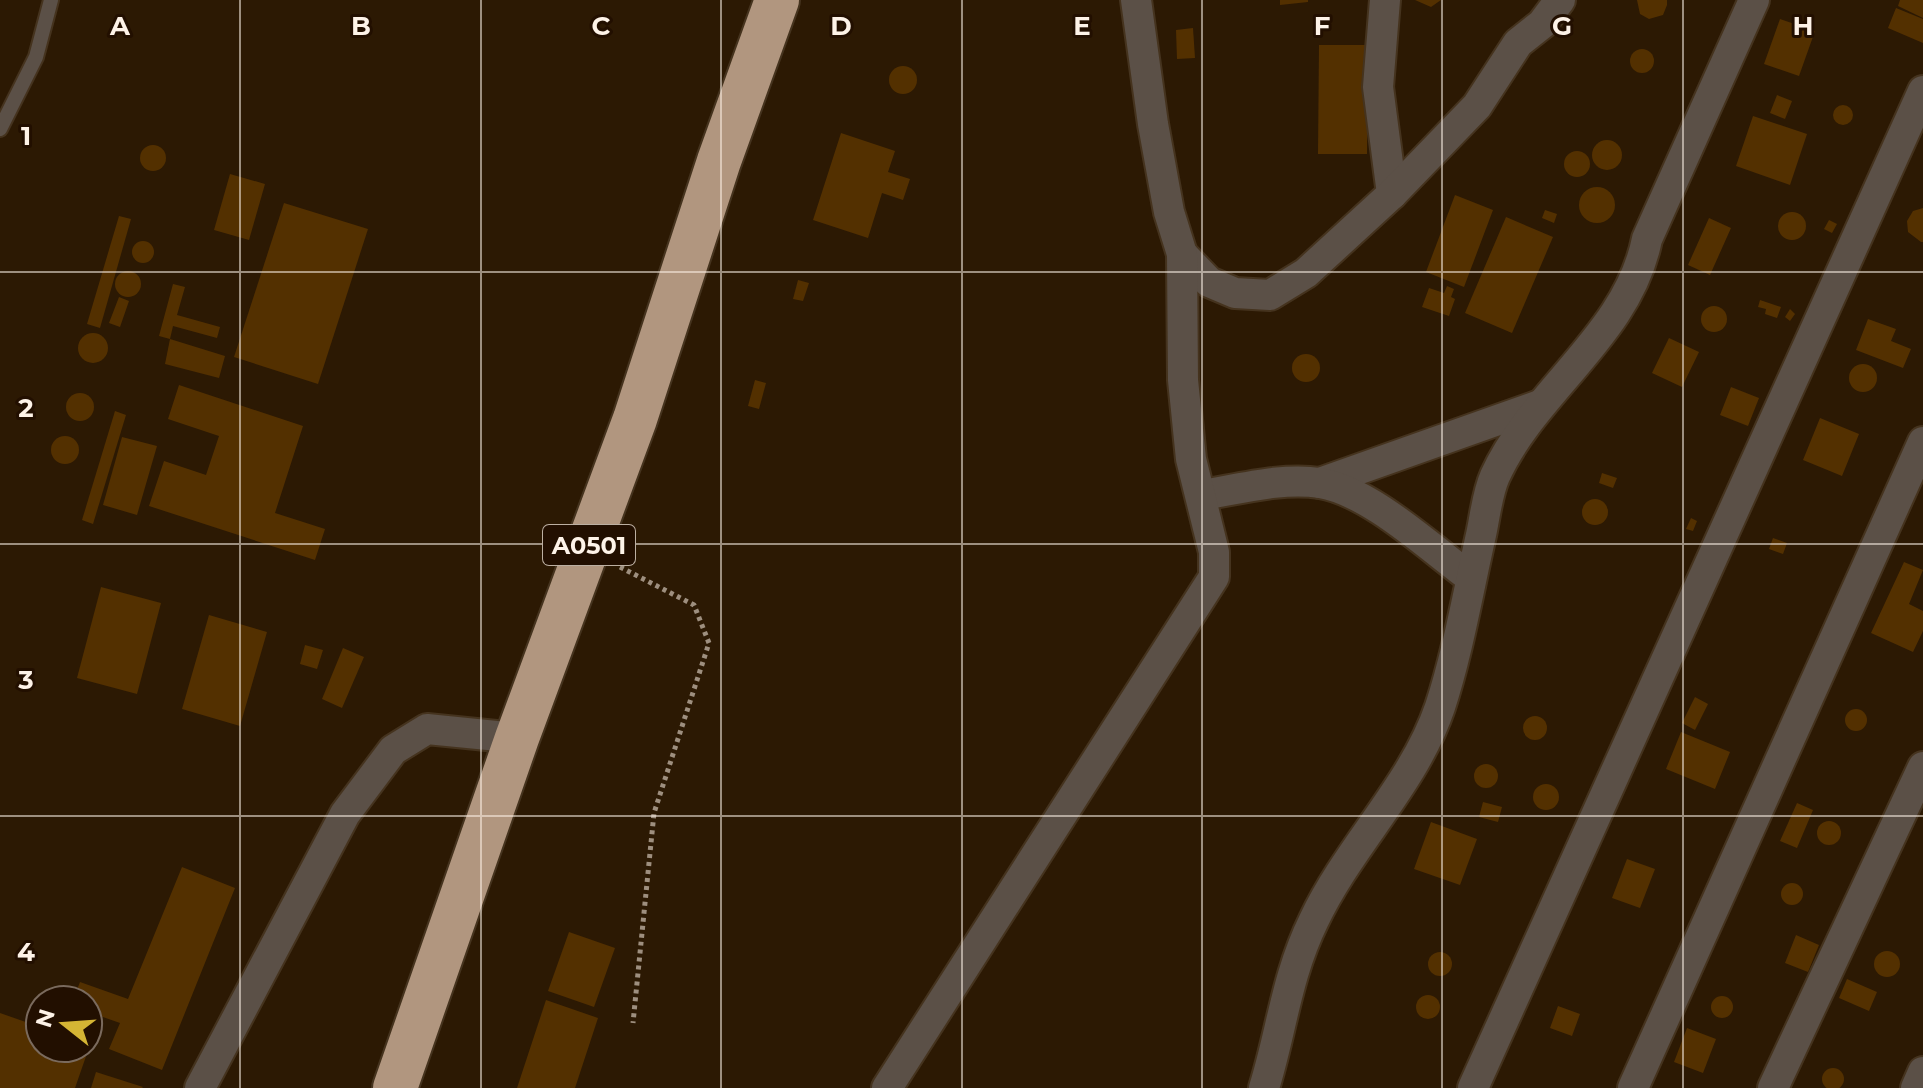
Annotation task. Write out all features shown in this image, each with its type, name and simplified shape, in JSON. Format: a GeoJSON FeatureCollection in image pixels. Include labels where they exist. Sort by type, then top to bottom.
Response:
{"type":"FeatureCollection","features":[{"type":"Feature","properties":{"kind":"highway","name":"A0501"},"geometry":{"type":"LineString","coordinates":[[395,1088],[517,738],[635,419],[719,161],[777,0]]}},
{"type":"Feature","properties":{"kind":"street"},"geometry":{"type":"LineString","coordinates":[[887,1088],[1214,577],[1214,552],[1191,459],[1183,380],[1182,254],[1169,212],[1155,139],[1136,0]]}},
{"type":"Feature","properties":{"kind":"street"},"geometry":{"type":"LineString","coordinates":[[1385,0],[1378,87],[1392,194]]}},
{"type":"Feature","properties":{"kind":"street"},"geometry":{"type":"LineString","coordinates":[[1182,254],[1209,282],[1235,293],[1270,295],[1306,273],[1392,194],[1477,106],[1518,43],[1542,24],[1560,0]]}},
{"type":"Feature","properties":{"kind":"street"},"geometry":{"type":"LineString","coordinates":[[1264,1088],[1284,996],[1314,919],[1379,811],[1407,778],[1440,708],[1494,477],[1540,405],[1590,351],[1641,269],[1647,239],[1754,0]]}},
{"type":"Feature","properties":{"kind":"street"},"geometry":{"type":"LineString","coordinates":[[1473,1088],[1923,91]]}},
{"type":"Feature","properties":{"kind":"street"},"geometry":{"type":"LineString","coordinates":[[1202,495],[1262,486],[1320,483],[1540,405]]}},
{"type":"Feature","properties":{"kind":"street"},"geometry":{"type":"LineString","coordinates":[[1633,1088],[1923,442]]}},
{"type":"Feature","properties":{"kind":"street"},"geometry":{"type":"LineString","coordinates":[[1320,483],[1363,499],[1471,578]]}},
{"type":"Feature","properties":{"kind":"street"},"geometry":{"type":"LineString","coordinates":[[200,1088],[345,814],[393,750],[427,729],[517,738]]}},
{"type":"Feature","properties":{"kind":"street"},"geometry":{"type":"LineString","coordinates":[[1773,1088],[1923,767]]}},
{"type":"Feature","properties":{"kind":"street"},"geometry":{"type":"LineString","coordinates":[[1916,1088],[1923,1072]]}},
{"type":"Feature","properties":{"kind":"lane"},"geometry":{"type":"LineString","coordinates":[[0,129],[36,57],[51,0]]}},
{"type":"Feature","properties":{"kind":"path"},"geometry":{"type":"LineString","coordinates":[[587,550],[694,605],[709,643],[654,813],[633,1023]]}},
{"type":"Feature","properties":{"kind":"building"},"geometry":{"type":"Polygon","coordinates":[[[1280,0],[1308,0],[1308,2],[1280,5],[1280,0]]]}},
{"type":"Feature","properties":{"kind":"building"},"geometry":{"type":"Polygon","coordinates":[[[1415,0],[1441,0],[1431,7],[1415,0]]]}},
{"type":"Feature","properties":{"kind":"building"},"geometry":{"type":"Polygon","coordinates":[[[1637,0],[1667,0],[1667,5],[1663,15],[1649,19],[1640,14],[1637,0]]]}},
{"type":"Feature","properties":{"kind":"building"},"geometry":{"type":"Polygon","coordinates":[[[1900,0],[1923,0],[1923,18],[1898,6],[1900,0]]]}},
{"type":"Feature","properties":{"kind":"building"},"geometry":{"type":"Polygon","coordinates":[[[1896,8],[1923,19],[1923,43],[1888,28],[1896,8]]]}},
{"type":"Feature","properties":{"kind":"building"},"geometry":{"type":"Polygon","coordinates":[[[1780,19],[1815,31],[1799,76],[1764,64],[1780,19]]]}},
{"type":"Feature","properties":{"kind":"building"},"geometry":{"type":"Polygon","coordinates":[[[1193,28],[1195,58],[1177,59],[1176,30],[1193,28]]]}},
{"type":"Feature","properties":{"kind":"building"},"geometry":{"type":"Polygon","coordinates":[[[1319,45],[1368,45],[1367,154],[1318,154],[1319,45]]]}},
{"type":"Feature","properties":{"kind":"building"},"geometry":{"type":"Polygon","coordinates":[[[1642,49],[1651,52],[1654,61],[1651,70],[1642,73],[1633,70],[1630,61],[1633,52],[1642,49]]]}},
{"type":"Feature","properties":{"kind":"building"},"geometry":{"type":"Polygon","coordinates":[[[903,66],[913,70],[917,80],[913,90],[903,94],[893,90],[889,80],[893,70],[903,66]]]}},
{"type":"Feature","properties":{"kind":"building"},"geometry":{"type":"Polygon","coordinates":[[[1777,95],[1792,101],[1785,119],[1770,113],[1777,95]]]}},
{"type":"Feature","properties":{"kind":"building"},"geometry":{"type":"Polygon","coordinates":[[[1843,105],[1850,108],[1853,115],[1850,122],[1843,125],[1836,122],[1833,115],[1836,108],[1843,105]]]}},
{"type":"Feature","properties":{"kind":"building"},"geometry":{"type":"Polygon","coordinates":[[[1753,116],[1807,134],[1790,185],[1736,166],[1753,116]]]}},
{"type":"Feature","properties":{"kind":"building"},"geometry":{"type":"Polygon","coordinates":[[[841,133],[895,151],[888,172],[910,179],[903,200],[882,193],[868,238],[813,220],[841,133]]]}},
{"type":"Feature","properties":{"kind":"building"},"geometry":{"type":"Polygon","coordinates":[[[1607,140],[1613,141],[1621,149],[1621,161],[1613,169],[1607,170],[1601,169],[1593,161],[1592,155],[1593,149],[1601,141],[1607,140]]]}},
{"type":"Feature","properties":{"kind":"building"},"geometry":{"type":"Polygon","coordinates":[[[153,145],[162,149],[166,158],[162,167],[153,171],[144,167],[140,158],[144,149],[153,145]]]}},
{"type":"Feature","properties":{"kind":"building"},"geometry":{"type":"Polygon","coordinates":[[[1577,151],[1586,155],[1590,164],[1586,173],[1577,177],[1568,173],[1564,164],[1568,155],[1577,151]]]}},
{"type":"Feature","properties":{"kind":"building"},"geometry":{"type":"Polygon","coordinates":[[[230,174],[265,184],[249,240],[214,230],[230,174]]]}},
{"type":"Feature","properties":{"kind":"building"},"geometry":{"type":"Polygon","coordinates":[[[1597,187],[1610,192],[1615,205],[1610,218],[1597,223],[1584,218],[1579,205],[1584,192],[1597,187]]]}},
{"type":"Feature","properties":{"kind":"building"},"geometry":{"type":"Polygon","coordinates":[[[1455,195],[1493,210],[1464,287],[1426,272],[1455,195]]]}},
{"type":"Feature","properties":{"kind":"building"},"geometry":{"type":"Polygon","coordinates":[[[284,203],[368,229],[318,384],[234,357],[284,203]]]}},
{"type":"Feature","properties":{"kind":"building"},"geometry":{"type":"Polygon","coordinates":[[[1923,208],[1921,242],[1908,232],[1907,221],[1913,211],[1923,208]]]}},
{"type":"Feature","properties":{"kind":"building"},"geometry":{"type":"Polygon","coordinates":[[[1545,210],[1557,214],[1554,223],[1542,218],[1545,210]]]}},
{"type":"Feature","properties":{"kind":"building"},"geometry":{"type":"Polygon","coordinates":[[[1792,212],[1802,216],[1806,226],[1802,236],[1792,240],[1782,236],[1778,226],[1782,216],[1792,212]]]}},
{"type":"Feature","properties":{"kind":"building"},"geometry":{"type":"Polygon","coordinates":[[[119,216],[131,219],[100,328],[87,324],[119,216]]]}},
{"type":"Feature","properties":{"kind":"building"},"geometry":{"type":"Polygon","coordinates":[[[1506,217],[1553,237],[1512,333],[1465,313],[1506,217]]]}},
{"type":"Feature","properties":{"kind":"building"},"geometry":{"type":"Polygon","coordinates":[[[1709,218],[1731,228],[1710,275],[1688,265],[1709,218]]]}},
{"type":"Feature","properties":{"kind":"building"},"geometry":{"type":"Polygon","coordinates":[[[1829,220],[1837,224],[1832,233],[1824,229],[1829,220]]]}},
{"type":"Feature","properties":{"kind":"building"},"geometry":{"type":"Polygon","coordinates":[[[143,241],[151,244],[154,252],[151,260],[143,263],[135,260],[132,252],[135,244],[143,241]]]}},
{"type":"Feature","properties":{"kind":"building"},"geometry":{"type":"Polygon","coordinates":[[[128,271],[137,275],[141,284],[137,293],[128,297],[119,293],[115,284],[119,275],[128,271]]]}},
{"type":"Feature","properties":{"kind":"building"},"geometry":{"type":"Polygon","coordinates":[[[798,280],[809,283],[803,301],[793,299],[798,280]]]}},
{"type":"Feature","properties":{"kind":"building"},"geometry":{"type":"Polygon","coordinates":[[[173,284],[185,287],[177,315],[220,327],[217,338],[173,326],[170,339],[159,336],[173,284]]]}},
{"type":"Feature","properties":{"kind":"building"},"geometry":{"type":"Polygon","coordinates":[[[1447,286],[1454,289],[1451,297],[1455,299],[1449,316],[1422,307],[1429,288],[1444,293],[1447,286]]]}},
{"type":"Feature","properties":{"kind":"building"},"geometry":{"type":"Polygon","coordinates":[[[119,297],[129,301],[120,327],[109,323],[119,297]]]}},
{"type":"Feature","properties":{"kind":"building"},"geometry":{"type":"Polygon","coordinates":[[[1760,300],[1781,307],[1777,318],[1765,314],[1766,309],[1758,307],[1760,300]]]}},
{"type":"Feature","properties":{"kind":"building"},"geometry":{"type":"Polygon","coordinates":[[[1714,306],[1724,309],[1727,319],[1724,329],[1714,332],[1704,329],[1701,319],[1704,309],[1714,306]]]}},
{"type":"Feature","properties":{"kind":"building"},"geometry":{"type":"Polygon","coordinates":[[[1790,309],[1795,314],[1790,321],[1785,317],[1790,309]]]}},
{"type":"Feature","properties":{"kind":"building"},"geometry":{"type":"Polygon","coordinates":[[[1868,319],[1896,329],[1891,341],[1911,349],[1903,368],[1856,350],[1868,319]]]}},
{"type":"Feature","properties":{"kind":"building"},"geometry":{"type":"Polygon","coordinates":[[[93,333],[99,334],[107,342],[107,354],[99,362],[93,363],[87,362],[79,354],[78,348],[79,342],[87,334],[93,333]]]}},
{"type":"Feature","properties":{"kind":"building"},"geometry":{"type":"Polygon","coordinates":[[[1669,338],[1699,352],[1682,387],[1652,373],[1669,338]]]}},
{"type":"Feature","properties":{"kind":"building"},"geometry":{"type":"Polygon","coordinates":[[[170,339],[225,356],[219,378],[165,364],[170,339]]]}},
{"type":"Feature","properties":{"kind":"building"},"geometry":{"type":"Polygon","coordinates":[[[1306,354],[1316,358],[1320,368],[1316,378],[1306,382],[1296,378],[1292,368],[1296,358],[1306,354]]]}},
{"type":"Feature","properties":{"kind":"building"},"geometry":{"type":"Polygon","coordinates":[[[1863,364],[1873,368],[1877,378],[1873,388],[1863,392],[1853,388],[1849,378],[1853,368],[1863,364]]]}},
{"type":"Feature","properties":{"kind":"building"},"geometry":{"type":"Polygon","coordinates":[[[755,380],[766,383],[759,409],[748,406],[755,380]]]}},
{"type":"Feature","properties":{"kind":"building"},"geometry":{"type":"Polygon","coordinates":[[[179,385],[303,426],[275,513],[325,529],[315,560],[149,506],[164,461],[206,475],[219,436],[168,419],[179,385]]]}},
{"type":"Feature","properties":{"kind":"building"},"geometry":{"type":"Polygon","coordinates":[[[1731,387],[1759,398],[1748,426],[1720,415],[1731,387]]]}},
{"type":"Feature","properties":{"kind":"building"},"geometry":{"type":"Polygon","coordinates":[[[80,393],[90,397],[94,407],[90,417],[80,421],[70,417],[66,407],[70,397],[80,393]]]}},
{"type":"Feature","properties":{"kind":"building"},"geometry":{"type":"Polygon","coordinates":[[[115,411],[126,415],[93,524],[82,520],[115,411]]]}},
{"type":"Feature","properties":{"kind":"building"},"geometry":{"type":"Polygon","coordinates":[[[1820,418],[1859,434],[1842,476],[1803,460],[1820,418]]]}},
{"type":"Feature","properties":{"kind":"building"},"geometry":{"type":"Polygon","coordinates":[[[65,436],[75,440],[79,450],[75,460],[65,464],[55,460],[51,450],[55,440],[65,436]]]}},
{"type":"Feature","properties":{"kind":"building"},"geometry":{"type":"Polygon","coordinates":[[[122,437],[157,446],[137,515],[103,505],[122,437]]]}},
{"type":"Feature","properties":{"kind":"building"},"geometry":{"type":"Polygon","coordinates":[[[1602,473],[1617,478],[1613,488],[1599,483],[1602,473]]]}},
{"type":"Feature","properties":{"kind":"building"},"geometry":{"type":"Polygon","coordinates":[[[1595,499],[1604,503],[1608,512],[1604,521],[1595,525],[1586,521],[1582,512],[1586,503],[1595,499]]]}},
{"type":"Feature","properties":{"kind":"building"},"geometry":{"type":"Polygon","coordinates":[[[1691,518],[1697,521],[1693,531],[1686,529],[1691,518]]]}},
{"type":"Feature","properties":{"kind":"building"},"geometry":{"type":"Polygon","coordinates":[[[1773,538],[1787,543],[1783,554],[1769,549],[1773,538]]]}},
{"type":"Feature","properties":{"kind":"building"},"geometry":{"type":"Polygon","coordinates":[[[1904,562],[1923,570],[1909,604],[1923,611],[1923,631],[1913,652],[1871,633],[1904,562]]]}},
{"type":"Feature","properties":{"kind":"building"},"geometry":{"type":"Polygon","coordinates":[[[101,587],[161,603],[137,694],[77,678],[101,587]]]}},
{"type":"Feature","properties":{"kind":"building"},"geometry":{"type":"Polygon","coordinates":[[[209,615],[267,632],[240,726],[182,709],[209,615]]]}},
{"type":"Feature","properties":{"kind":"building"},"geometry":{"type":"Polygon","coordinates":[[[305,645],[323,650],[317,669],[300,664],[305,645]]]}},
{"type":"Feature","properties":{"kind":"building"},"geometry":{"type":"Polygon","coordinates":[[[343,648],[364,657],[342,708],[322,699],[343,648]]]}},
{"type":"Feature","properties":{"kind":"building"},"geometry":{"type":"Polygon","coordinates":[[[1695,697],[1708,704],[1695,730],[1682,723],[1695,697]]]}},
{"type":"Feature","properties":{"kind":"building"},"geometry":{"type":"Polygon","coordinates":[[[1856,709],[1864,712],[1867,720],[1864,728],[1856,731],[1848,728],[1845,720],[1848,712],[1856,709]]]}},
{"type":"Feature","properties":{"kind":"building"},"geometry":{"type":"Polygon","coordinates":[[[1530,716],[1540,716],[1547,723],[1547,733],[1540,740],[1530,740],[1523,733],[1523,723],[1530,716]]]}},
{"type":"Feature","properties":{"kind":"building"},"geometry":{"type":"Polygon","coordinates":[[[1681,732],[1730,752],[1715,789],[1666,769],[1681,732]]]}},
{"type":"Feature","properties":{"kind":"building"},"geometry":{"type":"Polygon","coordinates":[[[1486,764],[1494,768],[1498,776],[1494,784],[1486,788],[1478,784],[1474,776],[1478,768],[1486,764]]]}},
{"type":"Feature","properties":{"kind":"building"},"geometry":{"type":"Polygon","coordinates":[[[1546,784],[1555,788],[1559,797],[1555,806],[1546,810],[1537,806],[1533,797],[1537,788],[1546,784]]]}},
{"type":"Feature","properties":{"kind":"building"},"geometry":{"type":"Polygon","coordinates":[[[1483,802],[1502,807],[1498,822],[1479,817],[1483,802]]]}},
{"type":"Feature","properties":{"kind":"building"},"geometry":{"type":"Polygon","coordinates":[[[1797,803],[1813,810],[1797,848],[1780,841],[1797,803]]]}},
{"type":"Feature","properties":{"kind":"building"},"geometry":{"type":"Polygon","coordinates":[[[1829,821],[1838,824],[1841,833],[1838,842],[1829,845],[1820,842],[1817,833],[1820,824],[1829,821]]]}},
{"type":"Feature","properties":{"kind":"building"},"geometry":{"type":"Polygon","coordinates":[[[1431,822],[1477,839],[1460,885],[1414,869],[1431,822]]]}},
{"type":"Feature","properties":{"kind":"building"},"geometry":{"type":"Polygon","coordinates":[[[1627,859],[1655,869],[1640,908],[1612,898],[1627,859]]]}},
{"type":"Feature","properties":{"kind":"building"},"geometry":{"type":"Polygon","coordinates":[[[182,867],[235,888],[162,1070],[109,1049],[120,1023],[104,1017],[104,990],[128,999],[182,867]]]}},
{"type":"Feature","properties":{"kind":"building"},"geometry":{"type":"Polygon","coordinates":[[[1792,883],[1800,886],[1803,894],[1800,902],[1792,905],[1784,902],[1781,894],[1784,886],[1792,883]]]}},
{"type":"Feature","properties":{"kind":"building"},"geometry":{"type":"Polygon","coordinates":[[[569,932],[615,948],[594,1007],[548,991],[569,932]]]}},
{"type":"Feature","properties":{"kind":"building"},"geometry":{"type":"Polygon","coordinates":[[[1796,935],[1819,945],[1808,972],[1785,963],[1796,935]]]}},
{"type":"Feature","properties":{"kind":"building"},"geometry":{"type":"Polygon","coordinates":[[[1887,951],[1896,955],[1900,964],[1896,973],[1887,977],[1878,973],[1874,964],[1878,955],[1887,951]]]}},
{"type":"Feature","properties":{"kind":"building"},"geometry":{"type":"Polygon","coordinates":[[[1440,952],[1448,956],[1452,964],[1448,972],[1440,976],[1432,972],[1428,964],[1432,956],[1440,952]]]}},
{"type":"Feature","properties":{"kind":"building"},"geometry":{"type":"Polygon","coordinates":[[[1847,979],[1877,992],[1869,1011],[1839,998],[1847,979]]]}},
{"type":"Feature","properties":{"kind":"building"},"geometry":{"type":"Polygon","coordinates":[[[1428,995],[1436,999],[1440,1007],[1436,1015],[1428,1019],[1420,1015],[1416,1007],[1420,999],[1428,995]]]}},
{"type":"Feature","properties":{"kind":"building"},"geometry":{"type":"Polygon","coordinates":[[[1722,996],[1730,999],[1733,1007],[1730,1015],[1722,1018],[1714,1015],[1711,1007],[1714,999],[1722,996]]]}},
{"type":"Feature","properties":{"kind":"building"},"geometry":{"type":"Polygon","coordinates":[[[546,1000],[598,1018],[575,1088],[517,1088],[546,1000]]]}},
{"type":"Feature","properties":{"kind":"building"},"geometry":{"type":"Polygon","coordinates":[[[1558,1006],[1580,1014],[1572,1036],[1550,1028],[1558,1006]]]}},
{"type":"Feature","properties":{"kind":"building"},"geometry":{"type":"Polygon","coordinates":[[[0,1013],[24,1021],[24,1064],[83,1064],[75,1088],[0,1088],[0,1013]]]}},
{"type":"Feature","properties":{"kind":"building"},"geometry":{"type":"Polygon","coordinates":[[[1687,1028],[1716,1039],[1703,1073],[1674,1062],[1687,1028]]]}},
{"type":"Feature","properties":{"kind":"building"},"geometry":{"type":"Polygon","coordinates":[[[1829,1068],[1837,1068],[1844,1079],[1837,1090],[1829,1090],[1822,1083],[1822,1075],[1829,1068]]]}},
{"type":"Feature","properties":{"kind":"building"},"geometry":{"type":"Polygon","coordinates":[[[96,1072],[143,1087],[91,1088],[96,1072]]]}}]}
